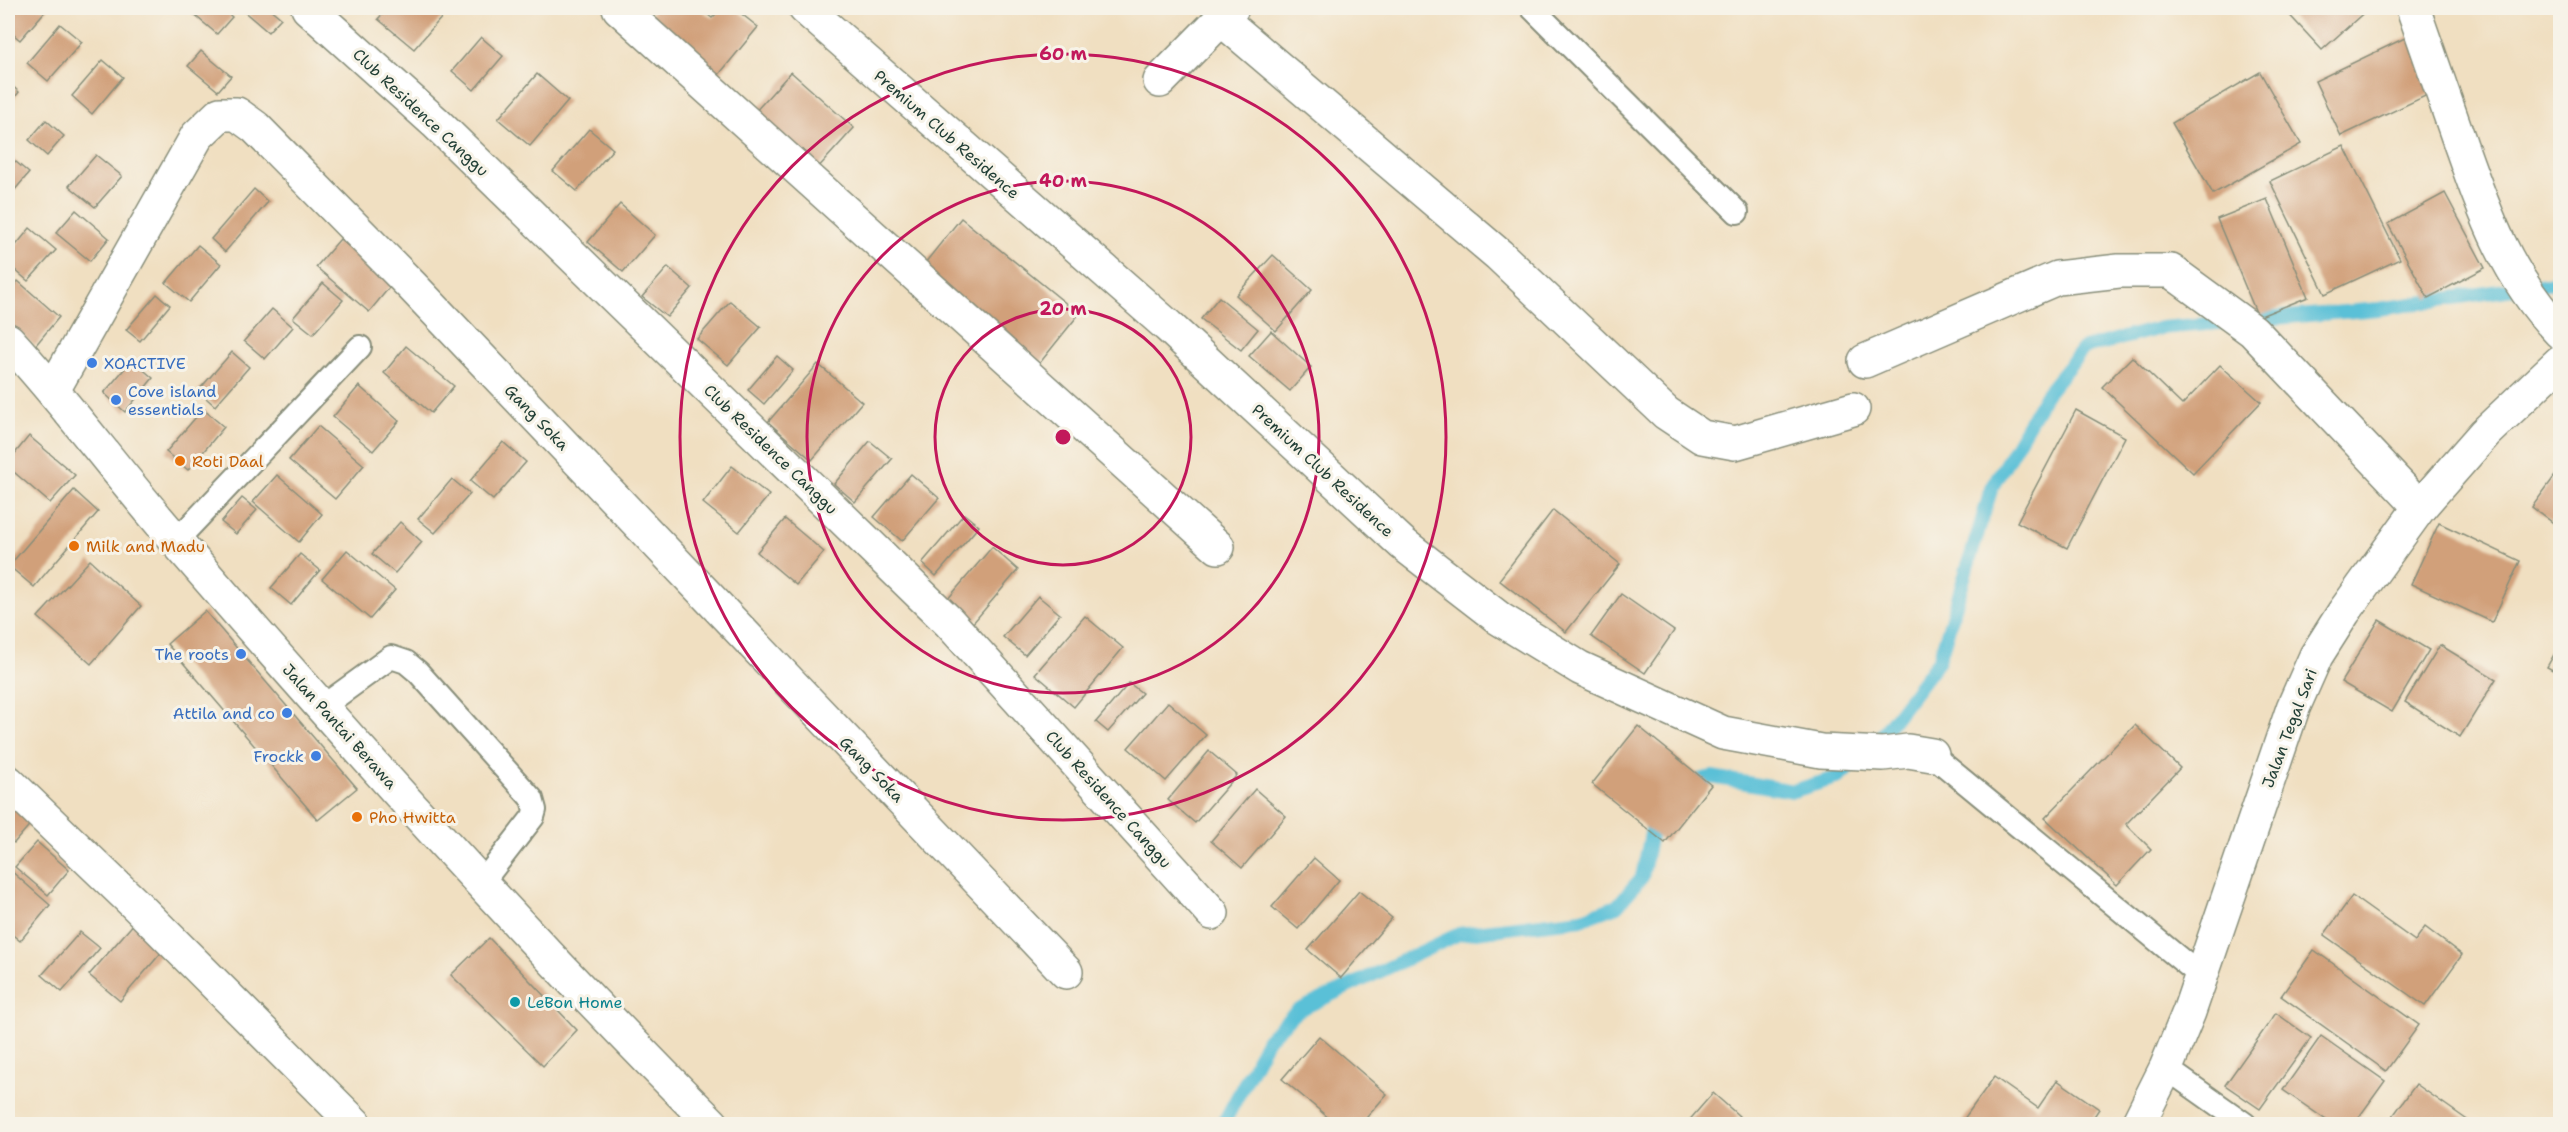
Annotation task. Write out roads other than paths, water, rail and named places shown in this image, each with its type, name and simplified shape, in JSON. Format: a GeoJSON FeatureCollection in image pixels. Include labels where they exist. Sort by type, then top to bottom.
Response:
{"type":"FeatureCollection","features":[{"type":"Feature","properties":{"kind":"street","name":"Club Residence Canggu"},"geometry":{"type":"LineString","coordinates":[[308,8],[436,123],[949,622],[1212,913]]}},
{"type":"Feature","properties":{"kind":"street"},"geometry":{"type":"LineString","coordinates":[[619,8],[1218,547]]}},
{"type":"Feature","properties":{"kind":"street","name":"Premium Club Residence"},"geometry":{"type":"LineString","coordinates":[[805,8],[1168,326],[1403,544],[1500,619],[1580,668],[1723,733],[1821,752],[1908,751],[1932,755]]}},
{"type":"Feature","properties":{"kind":"street"},"geometry":{"type":"LineString","coordinates":[[2413,8],[2482,206],[2522,288],[2560,332]]}},
{"type":"Feature","properties":{"kind":"street"},"geometry":{"type":"LineString","coordinates":[[1160,81],[1226,13],[1499,255],[1666,413],[1702,437],[1735,443],[1853,409]]}},
{"type":"Feature","properties":{"kind":"street","name":"Gang Soka"},"geometry":{"type":"LineString","coordinates":[[53,390],[197,136],[220,114],[237,114],[255,127],[413,287],[1066,972]]}},
{"type":"Feature","properties":{"kind":"street"},"geometry":{"type":"LineString","coordinates":[[1865,361],[2057,278],[2119,271],[2171,270],[2253,331],[2420,507]]}},
{"type":"Feature","properties":{"kind":"street","name":"Jalan Pantai Berawa"},"geometry":{"type":"LineString","coordinates":[[8,340],[53,390],[176,541],[322,707],[481,884],[607,1019],[712,1125]]}},
{"type":"Feature","properties":{"kind":"street","name":"Jalan Tegal Sari"},"geometry":{"type":"LineString","coordinates":[[2138,1125],[2166,1068],[2202,977],[2293,708],[2316,656],[2344,612],[2420,507],[2485,433],[2560,362]]}},
{"type":"Feature","properties":{"kind":"street"},"geometry":{"type":"LineString","coordinates":[[8,782],[137,906],[355,1125]]}},
{"type":"Feature","properties":{"kind":"lane"},"geometry":{"type":"LineString","coordinates":[[1532,8],[1737,212]]}},
{"type":"Feature","properties":{"kind":"lane"},"geometry":{"type":"LineString","coordinates":[[176,541],[360,347]]}},
{"type":"Feature","properties":{"kind":"lane"},"geometry":{"type":"LineString","coordinates":[[322,707],[391,657],[406,662],[418,672],[517,782],[532,799],[535,810],[533,818],[481,884]]}},
{"type":"Feature","properties":{"kind":"lane"},"geometry":{"type":"LineString","coordinates":[[1932,755],[2202,977]]}},
{"type":"Feature","properties":{"kind":"lane"},"geometry":{"type":"LineString","coordinates":[[2166,1068],[2245,1125]]}},
{"type":"Feature","properties":{"kind":"waterway"},"geometry":{"type":"LineString","coordinates":[[1685,783],[1712,777],[1793,791],[1839,777],[1873,747],[1939,660],[1992,487],[2046,394],[2084,348],[2161,328],[2379,309],[2560,282]]}},
{"type":"Feature","properties":{"kind":"waterway"},"geometry":{"type":"LineString","coordinates":[[1223,1124],[1268,1039],[1297,1011],[1459,934],[1582,919],[1617,906],[1642,877],[1655,815]]}},
{"type":"Feature","properties":{"kind":"place","name":"XOACTIVE"},"geometry":{"type":"Point","coordinates":[92,363]}},
{"type":"Feature","properties":{"kind":"place","name":"Cove island essentials"},"geometry":{"type":"Point","coordinates":[116,400]}},
{"type":"Feature","properties":{"kind":"place","name":"Roti Daal"},"geometry":{"type":"Point","coordinates":[180,461]}},
{"type":"Feature","properties":{"kind":"place","name":"Milk and Madu"},"geometry":{"type":"Point","coordinates":[74,546]}},
{"type":"Feature","properties":{"kind":"place","name":"The roots"},"geometry":{"type":"Point","coordinates":[241,654]}},
{"type":"Feature","properties":{"kind":"place","name":"Attila and co"},"geometry":{"type":"Point","coordinates":[287,713]}},
{"type":"Feature","properties":{"kind":"place","name":"Frockk"},"geometry":{"type":"Point","coordinates":[316,756]}},
{"type":"Feature","properties":{"kind":"place","name":"Pho Hwitta"},"geometry":{"type":"Point","coordinates":[357,817]}},
{"type":"Feature","properties":{"kind":"place","name":"LeBon Home"},"geometry":{"type":"Point","coordinates":[515,1002]}}]}
